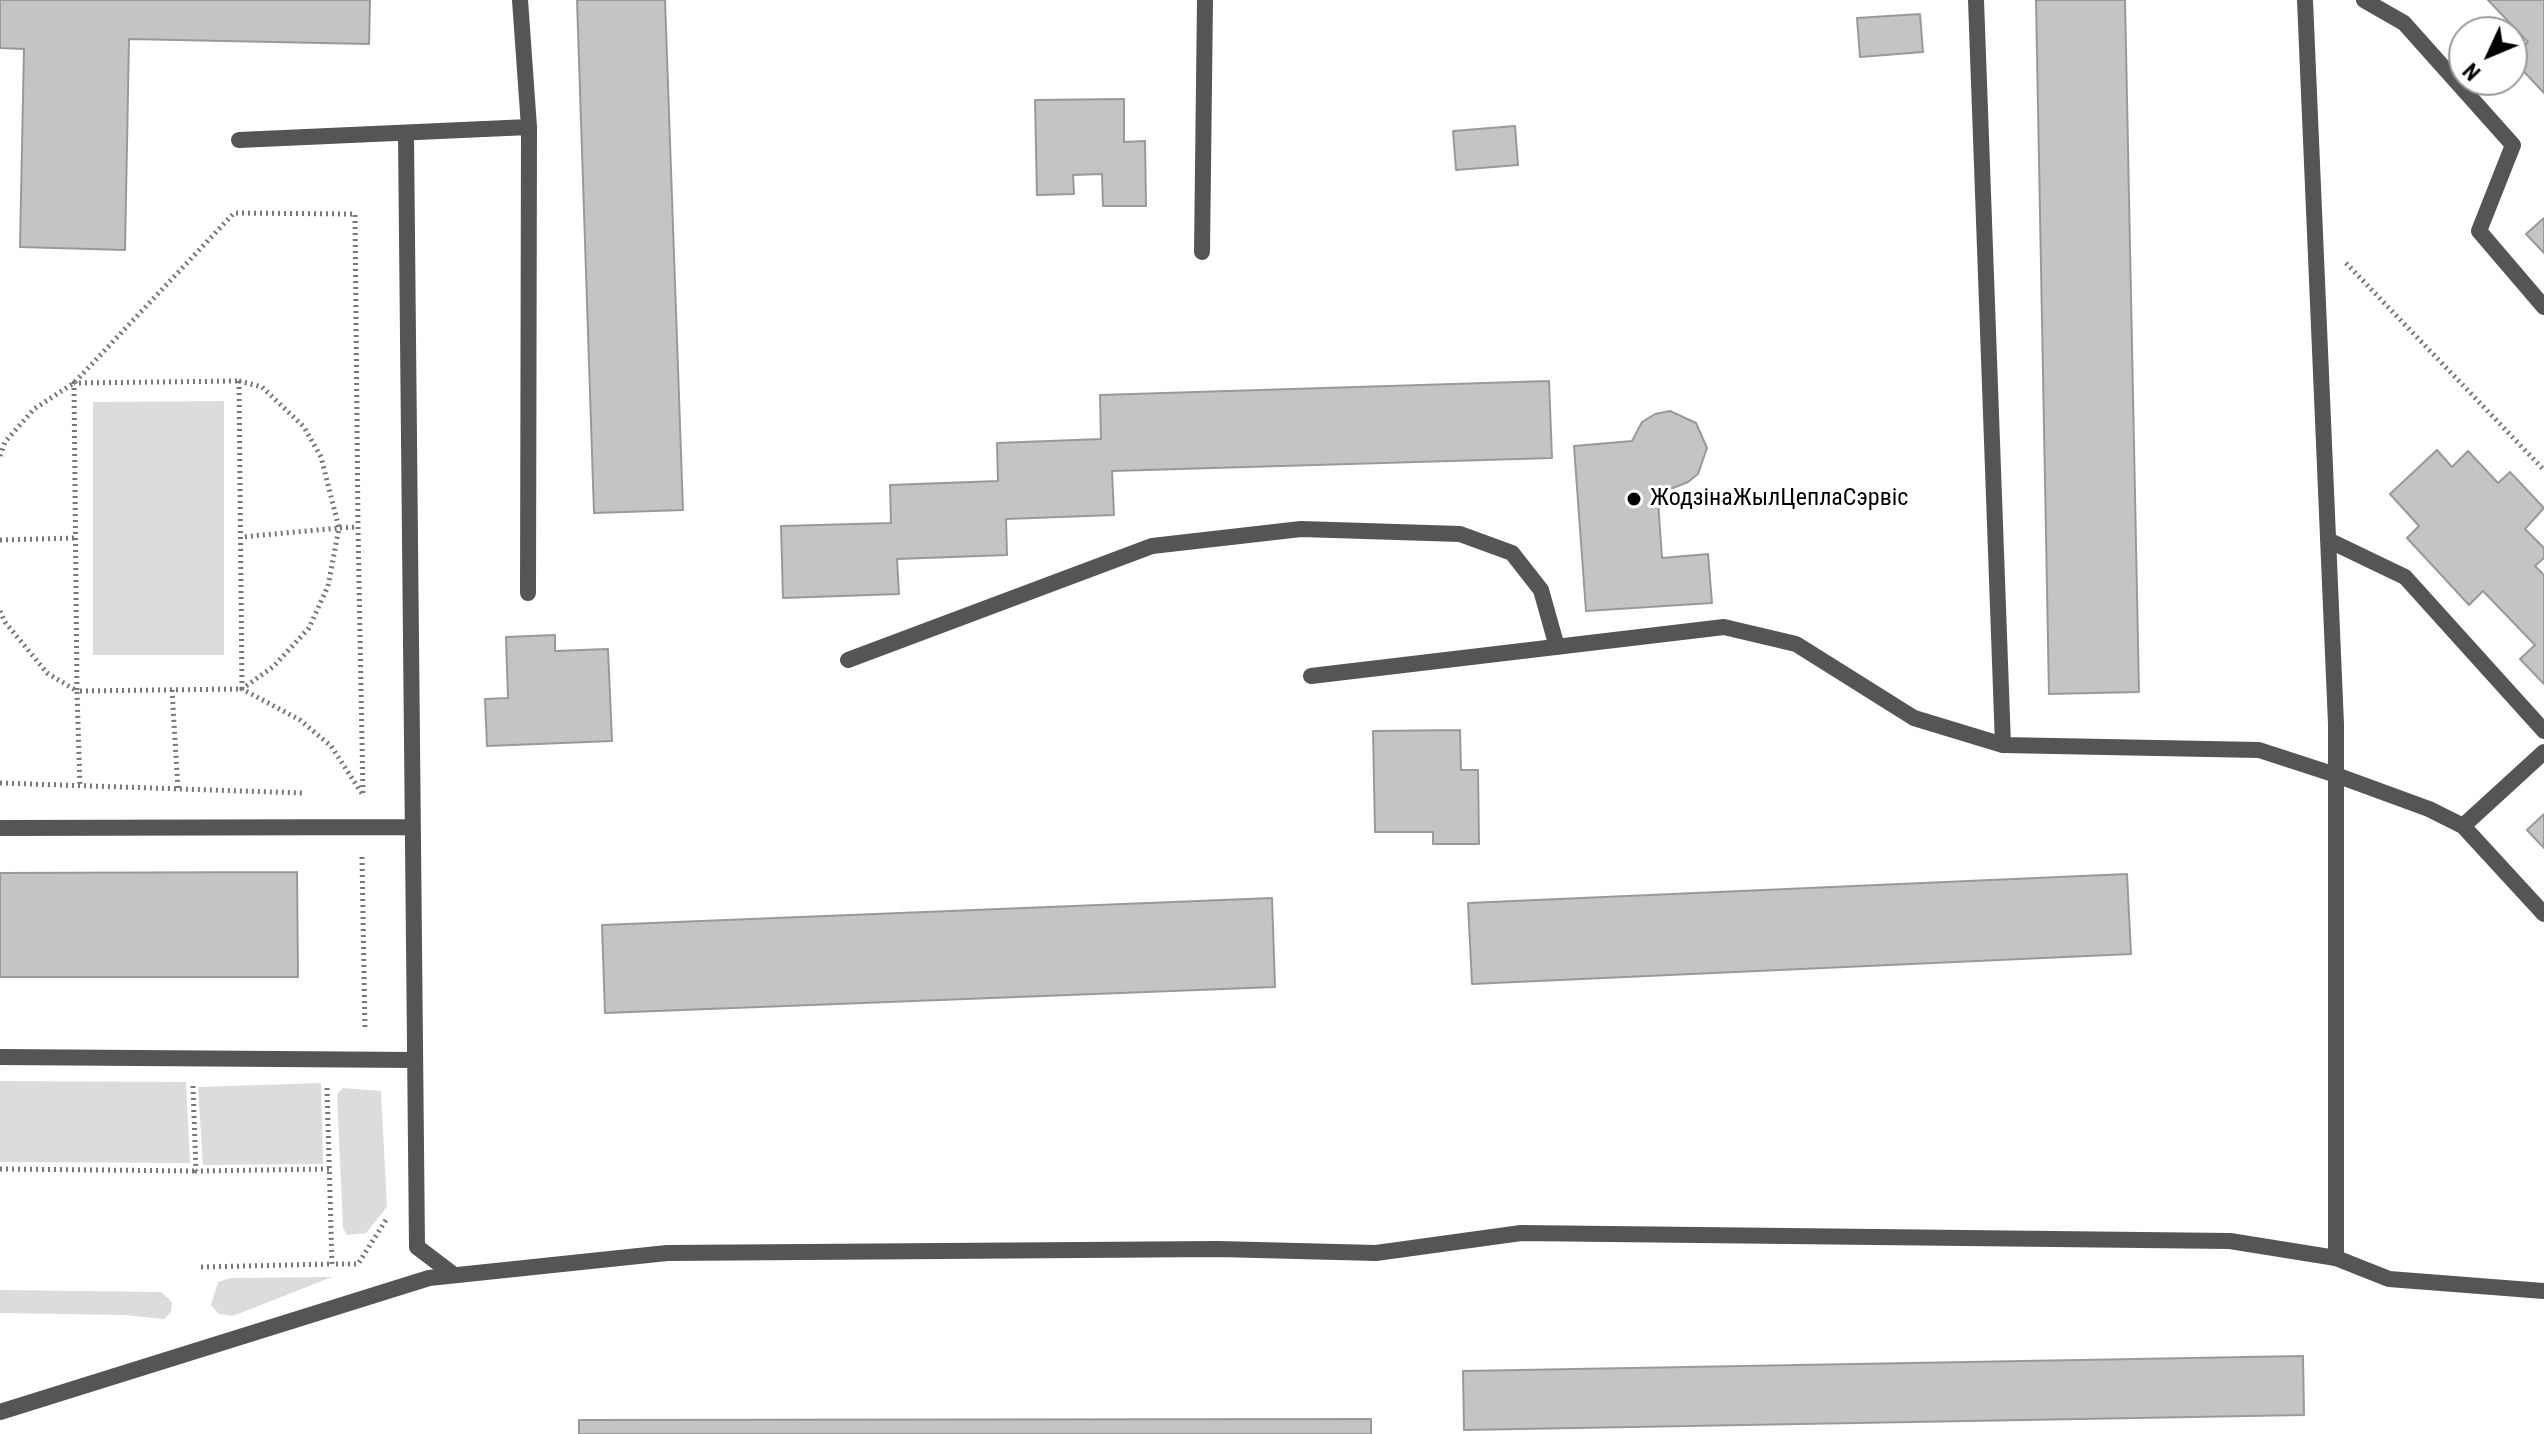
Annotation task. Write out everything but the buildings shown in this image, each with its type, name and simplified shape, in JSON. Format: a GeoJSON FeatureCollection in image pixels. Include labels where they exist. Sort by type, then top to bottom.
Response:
{"type":"FeatureCollection","features":[{"type":"Feature","properties":{"kind":"street"},"geometry":{"type":"LineString","coordinates":[[520,0],[529,127],[528,593]]}},
{"type":"Feature","properties":{"kind":"street"},"geometry":{"type":"LineString","coordinates":[[1202,252],[1205,0]]}},
{"type":"Feature","properties":{"kind":"street"},"geometry":{"type":"LineString","coordinates":[[1976,0],[2003,745]]}},
{"type":"Feature","properties":{"kind":"street"},"geometry":{"type":"LineString","coordinates":[[2305,0],[2336,775],[2336,1258]]}},
{"type":"Feature","properties":{"kind":"street"},"geometry":{"type":"LineString","coordinates":[[2364,0],[2404,23],[2513,145],[2479,231],[2544,307]]}},
{"type":"Feature","properties":{"kind":"street"},"geometry":{"type":"LineString","coordinates":[[239,140],[406,135],[529,127]]}},
{"type":"Feature","properties":{"kind":"street"},"geometry":{"type":"LineString","coordinates":[[406,135],[417,1247],[454,1275]]}},
{"type":"Feature","properties":{"kind":"street"},"geometry":{"type":"LineString","coordinates":[[848,660],[1152,546],[1301,529],[1460,534],[1512,553],[1541,590],[1557,647]]}},
{"type":"Feature","properties":{"kind":"street"},"geometry":{"type":"LineString","coordinates":[[2328,540],[2405,577],[2544,731]]}},
{"type":"Feature","properties":{"kind":"street"},"geometry":{"type":"LineString","coordinates":[[1311,676],[1724,627],[1796,644],[1914,718],[2003,745],[2259,750],[2336,775],[2429,809],[2463,826],[2544,914]]}},
{"type":"Feature","properties":{"kind":"street"},"geometry":{"type":"LineString","coordinates":[[2463,826],[2544,752]]}},
{"type":"Feature","properties":{"kind":"street"},"geometry":{"type":"LineString","coordinates":[[0,828],[412,827]]}},
{"type":"Feature","properties":{"kind":"street"},"geometry":{"type":"LineString","coordinates":[[0,1057],[415,1060]]}},
{"type":"Feature","properties":{"kind":"street"},"geometry":{"type":"LineString","coordinates":[[0,1412],[429,1278],[667,1253],[1218,1249],[1376,1253],[1521,1233],[2230,1241],[2336,1258],[2389,1279],[2544,1291]]}},
{"type":"Feature","properties":{"kind":"path"},"geometry":{"type":"LineString","coordinates":[[0,456],[5,442],[34,409],[74,383],[234,213],[355,214],[363,795]]}},
{"type":"Feature","properties":{"kind":"path"},"geometry":{"type":"LineString","coordinates":[[2314,230],[2544,470]]}},
{"type":"Feature","properties":{"kind":"path"},"geometry":{"type":"LineString","coordinates":[[74,383],[239,381],[262,387],[304,427],[321,457],[339,528],[328,586],[309,628],[274,666],[242,689]]}},
{"type":"Feature","properties":{"kind":"path"},"geometry":{"type":"LineString","coordinates":[[239,381],[242,689]]}},
{"type":"Feature","properties":{"kind":"path"},"geometry":{"type":"LineString","coordinates":[[74,383],[80,786]]}},
{"type":"Feature","properties":{"kind":"path"},"geometry":{"type":"LineString","coordinates":[[241,537],[358,527]]}},
{"type":"Feature","properties":{"kind":"path"},"geometry":{"type":"LineString","coordinates":[[0,540],[75,538]]}},
{"type":"Feature","properties":{"kind":"path"},"geometry":{"type":"LineString","coordinates":[[0,611],[5,622],[47,673],[77,691],[242,689],[300,720],[331,746],[363,795]]}},
{"type":"Feature","properties":{"kind":"path"},"geometry":{"type":"LineString","coordinates":[[172,690],[178,789]]}},
{"type":"Feature","properties":{"kind":"path"},"geometry":{"type":"LineString","coordinates":[[0,783],[317,794]]}},
{"type":"Feature","properties":{"kind":"path"},"geometry":{"type":"LineString","coordinates":[[348,795],[363,795]]}},
{"type":"Feature","properties":{"kind":"path"},"geometry":{"type":"LineString","coordinates":[[196,1171],[193,1083],[207,1083]]}},
{"type":"Feature","properties":{"kind":"path"},"geometry":{"type":"LineString","coordinates":[[0,1169],[329,1169]]}},
{"type":"Feature","properties":{"kind":"path"},"geometry":{"type":"LineString","coordinates":[[201,1267],[332,1264]]}},
{"type":"Feature","properties":{"kind":"shaded area"},"geometry":{"type":"Polygon","coordinates":[[[224,401],[224,655],[93,655],[93,402],[224,401]]]}},
{"type":"Feature","properties":{"kind":"shaded area"},"geometry":{"type":"Polygon","coordinates":[[[0,1081],[186,1082],[190,1163],[0,1162],[0,1081]]]}},
{"type":"Feature","properties":{"kind":"shaded area"},"geometry":{"type":"Polygon","coordinates":[[[321,1083],[323,1164],[203,1165],[198,1087],[321,1083]]]}},
{"type":"Feature","properties":{"kind":"shaded area"},"geometry":{"type":"Polygon","coordinates":[[[343,1088],[381,1091],[387,1207],[366,1233],[347,1235],[343,1228],[337,1094],[343,1088]]]}},
{"type":"Feature","properties":{"kind":"shaded area"},"geometry":{"type":"Polygon","coordinates":[[[332,1277],[233,1316],[219,1314],[211,1305],[218,1282],[231,1278],[332,1277]]]}},
{"type":"Feature","properties":{"kind":"shaded area"},"geometry":{"type":"Polygon","coordinates":[[[0,1290],[161,1292],[172,1302],[171,1312],[164,1319],[124,1315],[0,1313],[0,1290]]]}},
{"type":"Feature","properties":{"kind":"place","name":"ЖодзінаЖылЦеплаСэрвіс"},"geometry":{"type":"Point","coordinates":[1634,499]}}]}
